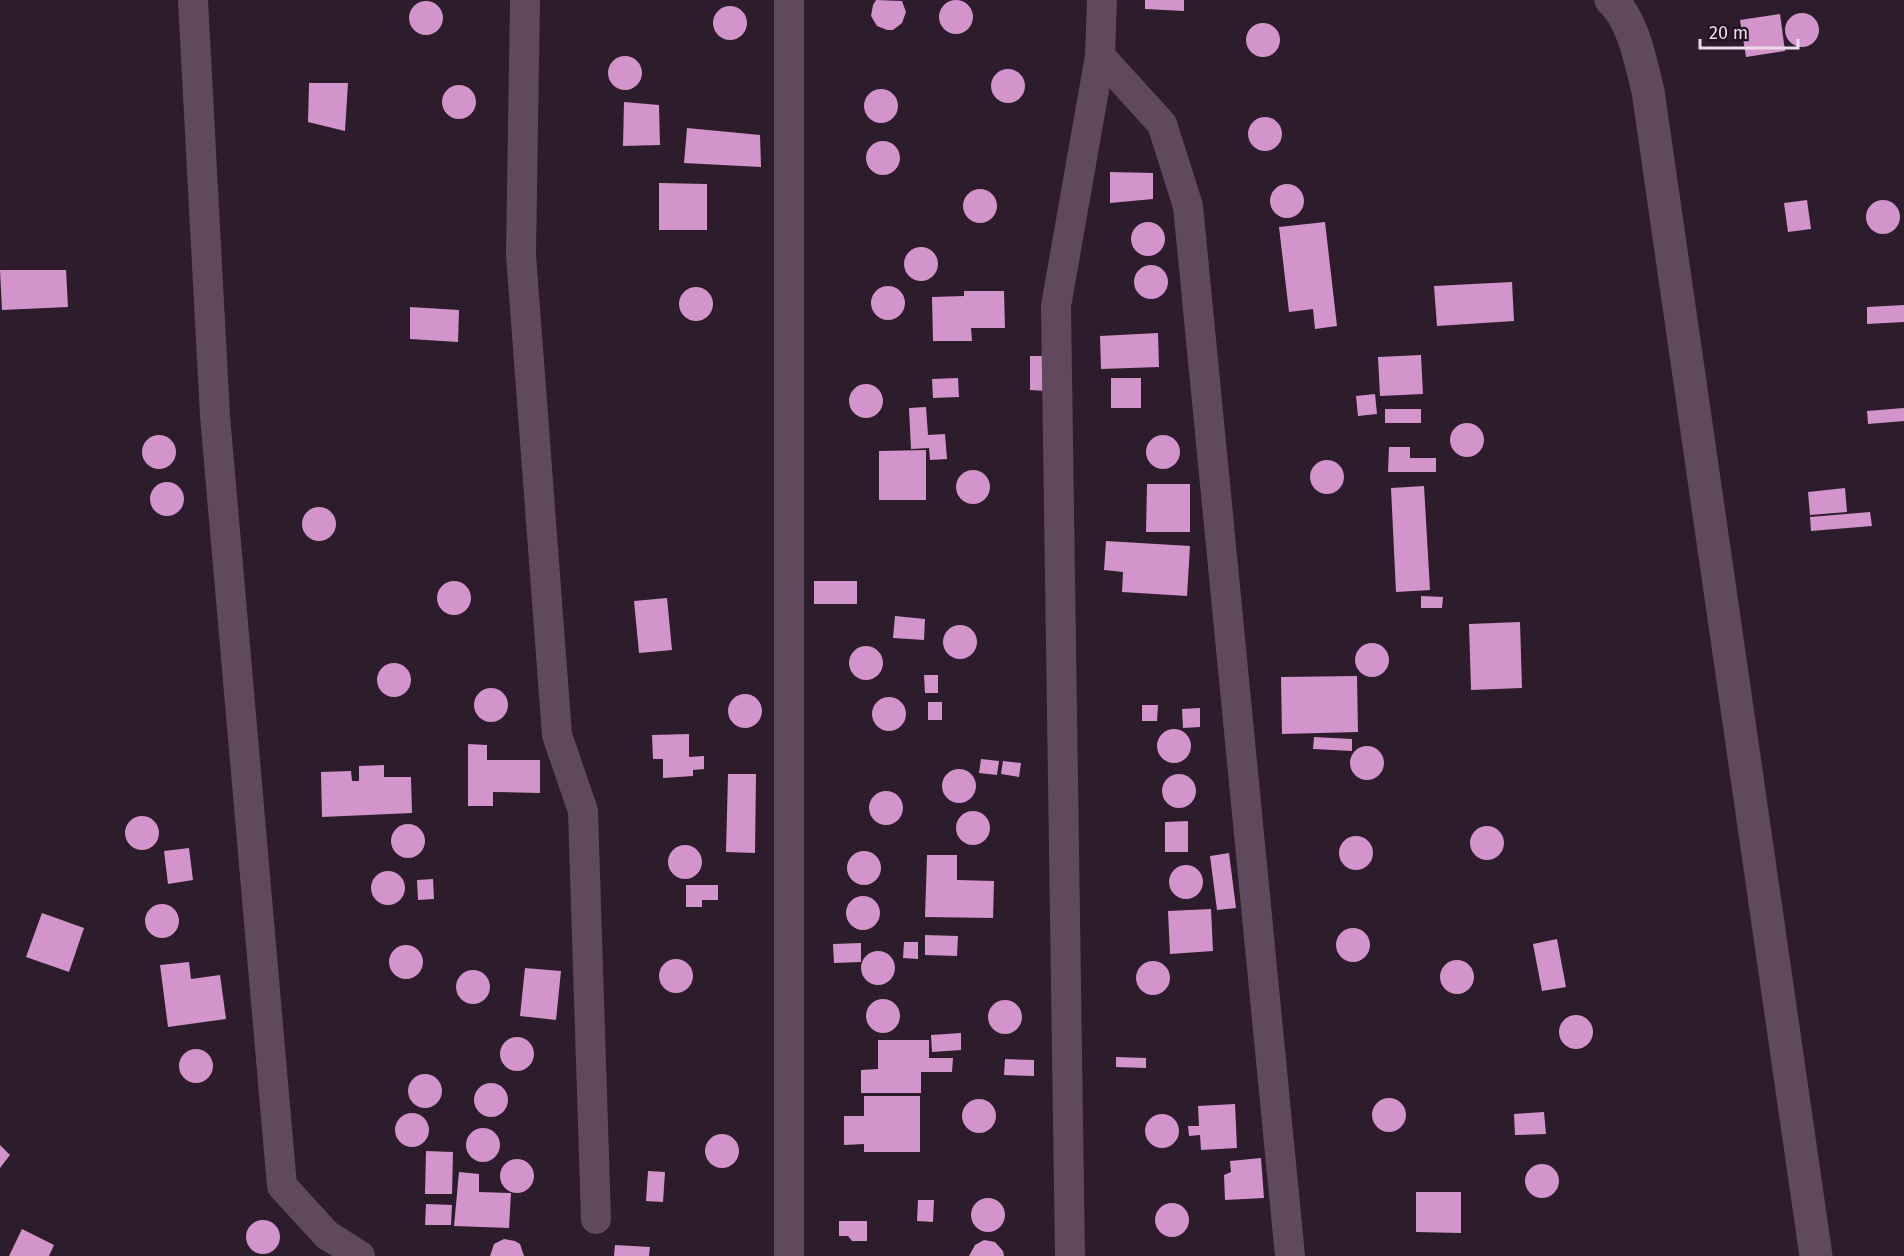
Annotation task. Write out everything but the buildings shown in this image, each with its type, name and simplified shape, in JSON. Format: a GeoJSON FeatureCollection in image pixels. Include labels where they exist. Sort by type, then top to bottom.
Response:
{"type":"FeatureCollection","features":[{"type":"Feature","properties":{"kind":"street"},"geometry":{"type":"LineString","coordinates":[[193,0],[215,416],[282,1186],[327,1235],[360,1256]]}},
{"type":"Feature","properties":{"kind":"street"},"geometry":{"type":"LineString","coordinates":[[525,0],[521,255],[557,735],[583,811],[596,1219]]}},
{"type":"Feature","properties":{"kind":"street"},"geometry":{"type":"LineString","coordinates":[[789,0],[789,1256]]}},
{"type":"Feature","properties":{"kind":"street"},"geometry":{"type":"LineString","coordinates":[[1071,1256],[1056,306],[1100,56],[1102,0]]}},
{"type":"Feature","properties":{"kind":"street"},"geometry":{"type":"LineString","coordinates":[[1618,2],[1636,45],[1648,91],[1816,1256]]}},
{"type":"Feature","properties":{"kind":"street"},"geometry":{"type":"LineString","coordinates":[[1100,56],[1162,124],[1188,206],[1290,1256]]}}]}
